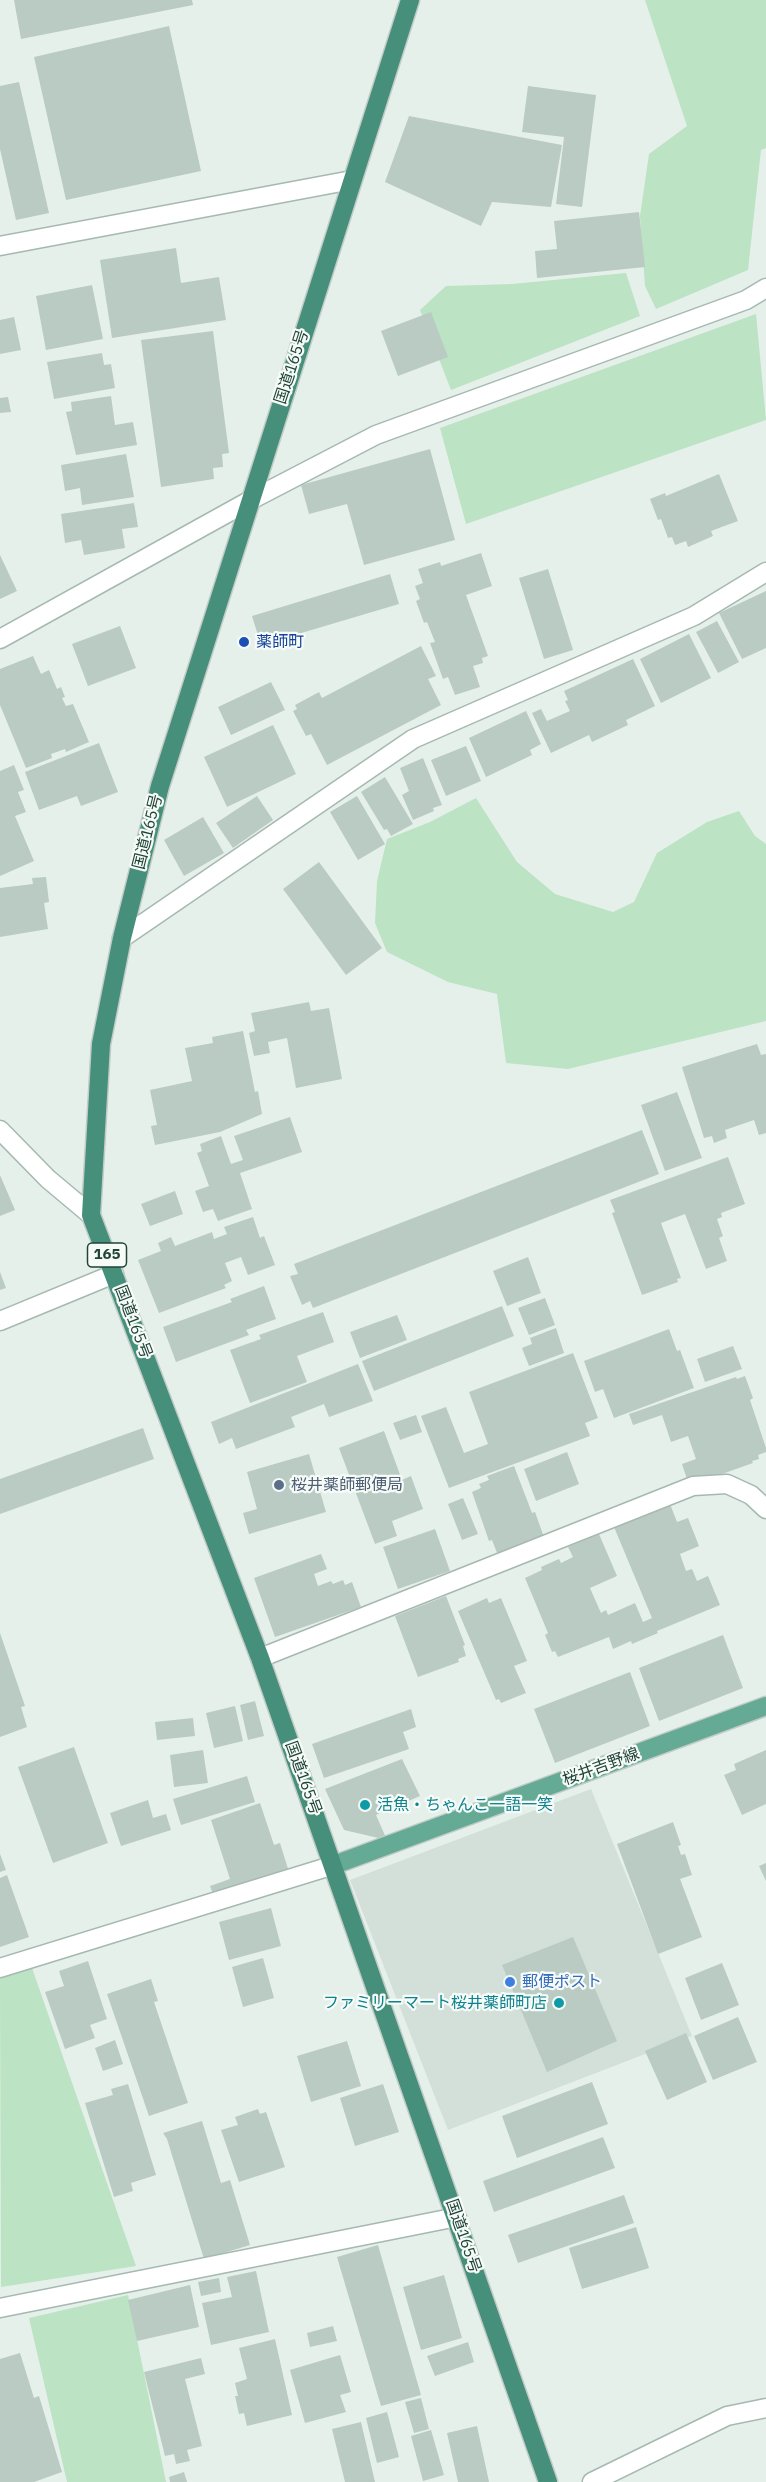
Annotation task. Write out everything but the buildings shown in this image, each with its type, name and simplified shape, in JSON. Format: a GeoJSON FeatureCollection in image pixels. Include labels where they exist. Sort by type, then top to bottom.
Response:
{"type":"FeatureCollection","features":[{"type":"Feature","properties":{"kind":"highway","name":"国道165号"},"geometry":{"type":"LineString","coordinates":[[410,0],[160,786],[122,938],[101,1044],[91,1215],[260,1658],[548,2482]]}},
{"type":"Feature","properties":{"kind":"main road","name":"桜井吉野線"},"geometry":{"type":"LineString","coordinates":[[334,1865],[766,1706]]}},
{"type":"Feature","properties":{"kind":"street"},"geometry":{"type":"LineString","coordinates":[[0,246],[352,180]]}},
{"type":"Feature","properties":{"kind":"street"},"geometry":{"type":"LineString","coordinates":[[0,639],[249,501],[376,435],[746,300],[766,288]]}},
{"type":"Feature","properties":{"kind":"street"},"geometry":{"type":"LineString","coordinates":[[122,938],[413,739],[694,616],[766,572]]}},
{"type":"Feature","properties":{"kind":"street"},"geometry":{"type":"LineString","coordinates":[[0,1130],[48,1179],[91,1215]]}},
{"type":"Feature","properties":{"kind":"street"},"geometry":{"type":"LineString","coordinates":[[0,1321],[114,1274]]}},
{"type":"Feature","properties":{"kind":"street"},"geometry":{"type":"LineString","coordinates":[[260,1658],[693,1485],[727,1484],[751,1495],[766,1509]]}},
{"type":"Feature","properties":{"kind":"street"},"geometry":{"type":"LineString","coordinates":[[0,1968],[334,1865]]}},
{"type":"Feature","properties":{"kind":"street"},"geometry":{"type":"LineString","coordinates":[[0,2308],[457,2217]]}},
{"type":"Feature","properties":{"kind":"street"},"geometry":{"type":"LineString","coordinates":[[592,2482],[727,2416],[766,2408]]}},
{"type":"Feature","properties":{"kind":"shaded area","name":"ファミリーマート桜井薬師町店"},"geometry":{"type":"Polygon","coordinates":[[[591,1789],[692,2036],[448,2130],[350,1880],[591,1789]]]}},
{"type":"Feature","properties":{"kind":"green space"},"geometry":{"type":"Polygon","coordinates":[[[645,0],[766,0],[766,148],[761,150],[748,270],[656,309],[645,286],[640,216],[649,154],[687,126],[645,0]]]}},
{"type":"Feature","properties":{"kind":"green space"},"geometry":{"type":"Polygon","coordinates":[[[626,273],[640,316],[451,390],[420,310],[446,286],[512,284],[626,273]]]}},
{"type":"Feature","properties":{"kind":"green space"},"geometry":{"type":"Polygon","coordinates":[[[756,314],[766,420],[466,524],[440,428],[756,314]]]}},
{"type":"Feature","properties":{"kind":"green space"},"geometry":{"type":"Polygon","coordinates":[[[476,798],[517,862],[555,894],[613,912],[634,902],[657,853],[707,822],[739,811],[755,836],[766,844],[766,1021],[568,1069],[506,1063],[497,994],[448,982],[387,952],[375,923],[377,881],[387,839],[430,822],[476,798]]]}},
{"type":"Feature","properties":{"kind":"green space"},"geometry":{"type":"Polygon","coordinates":[[[32,1968],[136,2266],[1,2287],[0,1976],[32,1968]]]}},
{"type":"Feature","properties":{"kind":"green space"},"geometry":{"type":"Polygon","coordinates":[[[128,2295],[166,2482],[67,2482],[29,2318],[128,2295]]]}},
{"type":"Feature","properties":{"kind":"place","name":"薬師町"},"geometry":{"type":"Point","coordinates":[244,642]}},
{"type":"Feature","properties":{"kind":"place","name":"桜井薬師郵便局"},"geometry":{"type":"Point","coordinates":[279,1485]}},
{"type":"Feature","properties":{"kind":"place","name":"活魚・ちゃんこ一語一笑"},"geometry":{"type":"Point","coordinates":[365,1805]}},
{"type":"Feature","properties":{"kind":"place","name":"郵便ポスト"},"geometry":{"type":"Point","coordinates":[510,1982]}},
{"type":"Feature","properties":{"kind":"place","name":"ファミリーマート桜井薬師町店"},"geometry":{"type":"Point","coordinates":[559,2003]}}]}
